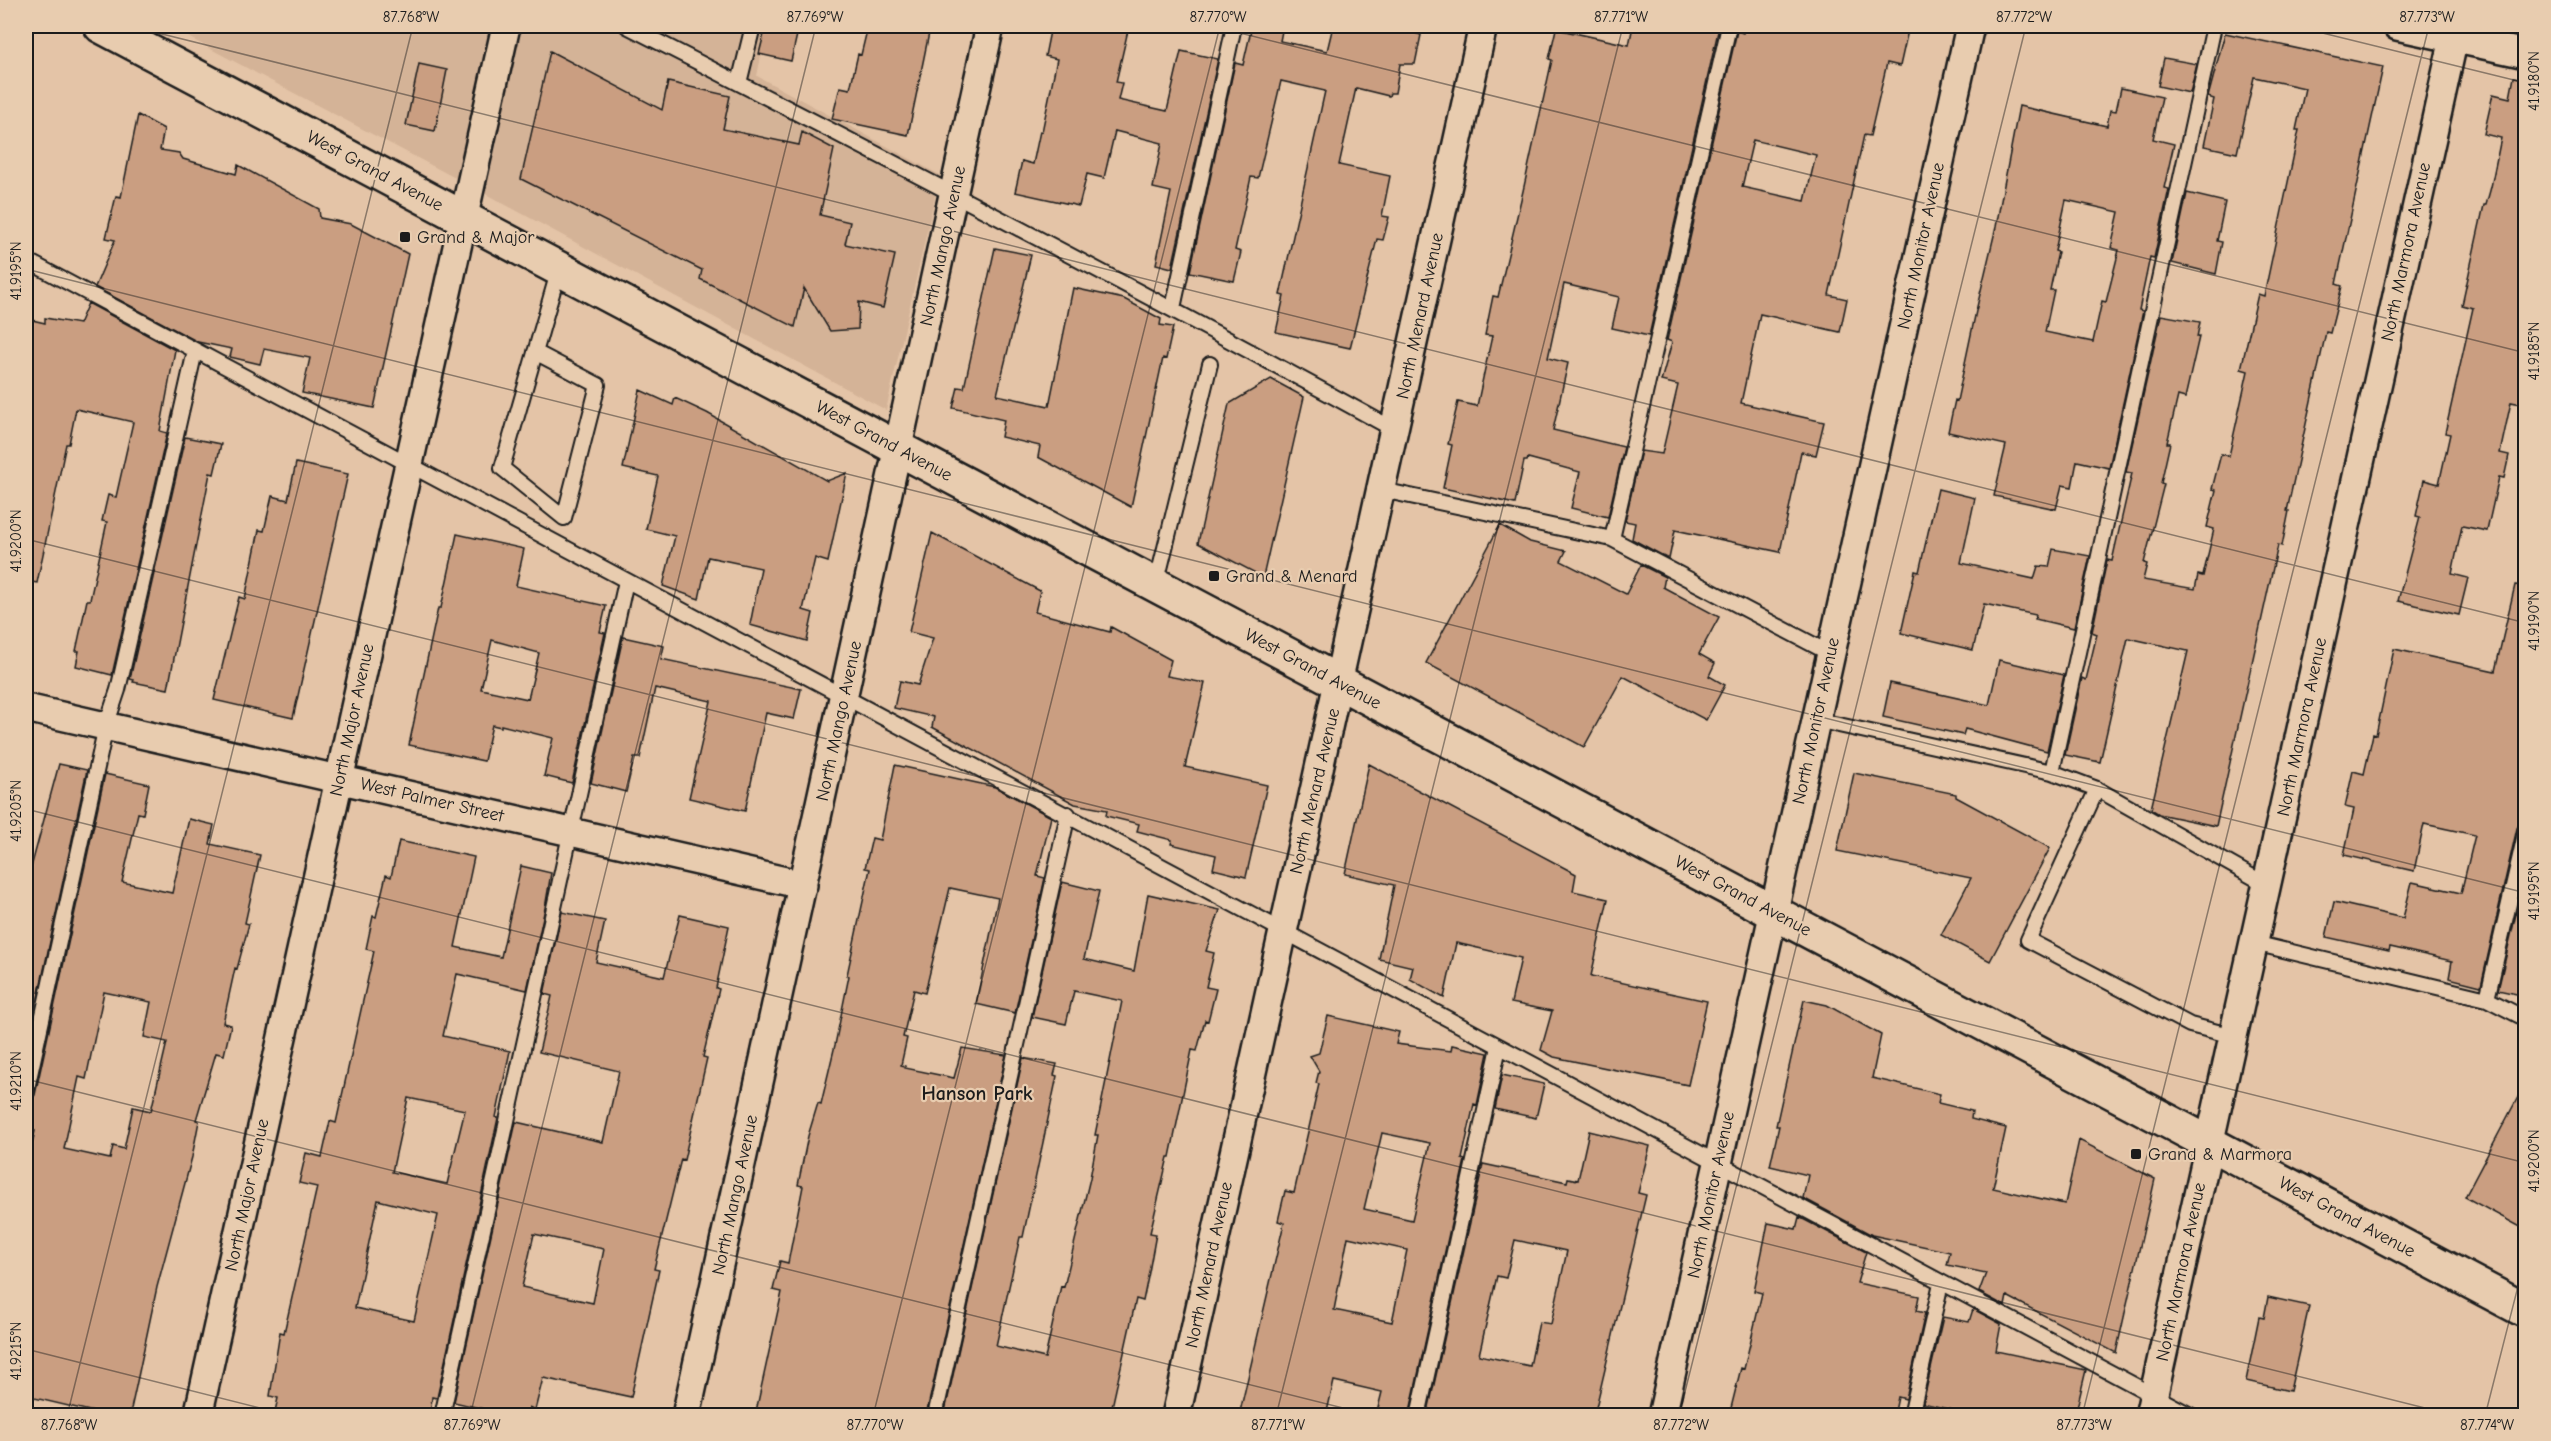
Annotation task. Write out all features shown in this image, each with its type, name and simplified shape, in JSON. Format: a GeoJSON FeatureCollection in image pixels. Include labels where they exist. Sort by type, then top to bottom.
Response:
{"type":"FeatureCollection","features":[{"type":"Feature","properties":{"kind":"main road","name":"West Grand Avenue"},"geometry":{"type":"LineString","coordinates":[[101,26],[2526,1311]]}},
{"type":"Feature","properties":{"kind":"street","name":"North Major Avenue"},"geometry":{"type":"LineString","coordinates":[[198,1416],[506,26]]}},
{"type":"Feature","properties":{"kind":"street","name":"North Mango Avenue"},"geometry":{"type":"LineString","coordinates":[[686,1416],[990,26]]}},
{"type":"Feature","properties":{"kind":"street","name":"North Menard Avenue"},"geometry":{"type":"LineString","coordinates":[[1176,1416],[1340,683],[1483,26]]}},
{"type":"Feature","properties":{"kind":"street","name":"North Monitor Avenue"},"geometry":{"type":"LineString","coordinates":[[1662,1416],[1970,26]]}},
{"type":"Feature","properties":{"kind":"street"},"geometry":{"type":"LineString","coordinates":[[2397,26],[2526,54]]}},
{"type":"Feature","properties":{"kind":"street","name":"North Marmora Avenue"},"geometry":{"type":"LineString","coordinates":[[2152,1405],[2454,38]]}},
{"type":"Feature","properties":{"kind":"street","name":"West Palmer Street"},"geometry":{"type":"LineString","coordinates":[[26,708],[803,885]]}},
{"type":"Feature","properties":{"kind":"lane"},"geometry":{"type":"LineString","coordinates":[[627,26],[1173,308],[1395,430]]}},
{"type":"Feature","properties":{"kind":"lane"},"geometry":{"type":"LineString","coordinates":[[739,82],[753,26]]}},
{"type":"Feature","properties":{"kind":"lane"},"geometry":{"type":"LineString","coordinates":[[1173,308],[1234,26]]}},
{"type":"Feature","properties":{"kind":"lane"},"geometry":{"type":"LineString","coordinates":[[1612,539],[1729,26]]}},
{"type":"Feature","properties":{"kind":"lane"},"geometry":{"type":"LineString","coordinates":[[2052,772],[2214,26]]}},
{"type":"Feature","properties":{"kind":"lane"},"geometry":{"type":"LineString","coordinates":[[26,260],[844,697],[1068,814],[1941,1282],[2152,1405],[2192,1416]]}},
{"type":"Feature","properties":{"kind":"lane"},"geometry":{"type":"LineString","coordinates":[[536,352],[598,385],[564,518],[502,468],[559,269]]}},
{"type":"Feature","properties":{"kind":"lane"},"geometry":{"type":"LineString","coordinates":[[26,1093],[106,726],[118,690],[195,351]]}},
{"type":"Feature","properties":{"kind":"lane"},"geometry":{"type":"LineString","coordinates":[[1156,585],[1210,364]]}},
{"type":"Feature","properties":{"kind":"lane"},"geometry":{"type":"LineString","coordinates":[[1382,490],[1612,539],[1831,654]]}},
{"type":"Feature","properties":{"kind":"lane"},"geometry":{"type":"LineString","coordinates":[[442,1416],[626,581]]}},
{"type":"Feature","properties":{"kind":"lane"},"geometry":{"type":"LineString","coordinates":[[1816,720],[2052,772],[2097,789],[2267,885]]}},
{"type":"Feature","properties":{"kind":"lane"},"geometry":{"type":"LineString","coordinates":[[2097,789],[2028,940],[2190,1025],[2233,1036]]}},
{"type":"Feature","properties":{"kind":"lane"},"geometry":{"type":"LineString","coordinates":[[935,1416],[1068,814]]}},
{"type":"Feature","properties":{"kind":"lane"},"geometry":{"type":"LineString","coordinates":[[2487,999],[2526,830]]}},
{"type":"Feature","properties":{"kind":"lane"},"geometry":{"type":"LineString","coordinates":[[2254,943],[2487,999],[2526,1019]]}},
{"type":"Feature","properties":{"kind":"lane"},"geometry":{"type":"LineString","coordinates":[[1418,1416],[1499,1047]]}},
{"type":"Feature","properties":{"kind":"lane"},"geometry":{"type":"LineString","coordinates":[[1911,1416],[1941,1282]]}},
{"type":"Feature","properties":{"kind":"shaded area"},"geometry":{"type":"Polygon","coordinates":[[[167,26],[767,26],[757,76],[940,175],[886,410],[482,192],[167,26]]]}},
{"type":"Feature","properties":{"kind":"shaded area"},"geometry":{"type":"Polygon","coordinates":[[[2456,26],[2525,26],[2525,41],[2456,26]]]}},
{"type":"Feature","properties":{"kind":"building"},"geometry":{"type":"Polygon","coordinates":[[[766,26],[799,26],[791,61],[759,54],[766,26]]]}},
{"type":"Feature","properties":{"kind":"building"},"geometry":{"type":"Polygon","coordinates":[[[868,26],[893,26],[929,33],[908,135],[832,119],[840,87],[850,89],[858,54],[861,55],[868,26]]]}},
{"type":"Feature","properties":{"kind":"building"},"geometry":{"type":"Polygon","coordinates":[[[1051,26],[1129,26],[1116,82],[1122,83],[1118,100],[1167,111],[1181,51],[1218,59],[1172,268],[1156,264],[1171,192],[1153,188],[1162,143],[1115,131],[1104,178],[1087,174],[1079,206],[1015,192],[1022,161],[1033,164],[1040,131],[1042,132],[1057,59],[1045,56],[1051,26]]]}},
{"type":"Feature","properties":{"kind":"building"},"geometry":{"type":"Polygon","coordinates":[[[1252,26],[1283,26],[1280,41],[1327,51],[1333,26],[1396,26],[1414,30],[1414,33],[1421,35],[1415,64],[1400,64],[1395,93],[1390,93],[1389,96],[1356,88],[1339,165],[1390,176],[1382,216],[1389,217],[1383,240],[1377,239],[1350,348],[1276,332],[1284,296],[1280,295],[1325,91],[1281,81],[1258,178],[1251,177],[1235,250],[1241,252],[1234,281],[1190,272],[1235,63],[1243,65],[1252,26]]]}},
{"type":"Feature","properties":{"kind":"building"},"geometry":{"type":"Polygon","coordinates":[[[1633,26],[1719,27],[1649,336],[1612,328],[1619,297],[1564,284],[1548,358],[1568,363],[1553,430],[1624,447],[1608,517],[1571,508],[1580,472],[1528,458],[1524,461],[1515,504],[1443,488],[1452,445],[1448,444],[1458,402],[1477,406],[1492,336],[1485,335],[1493,296],[1498,297],[1552,60],[1549,59],[1556,29],[1629,45],[1633,26]]]}},
{"type":"Feature","properties":{"kind":"building"},"geometry":{"type":"Polygon","coordinates":[[[1745,26],[1909,26],[1900,66],[1887,63],[1870,136],[1864,135],[1829,295],[1847,299],[1840,332],[1760,314],[1741,403],[1824,422],[1816,455],[1801,452],[1780,552],[1675,530],[1669,559],[1632,539],[1635,523],[1625,521],[1641,451],[1662,454],[1678,385],[1661,381],[1672,342],[1667,340],[1737,31],[1743,33],[1745,26]],[[1753,140],[1742,187],[1805,201],[1816,155],[1753,140]]]}},
{"type":"Feature","properties":{"kind":"building"},"geometry":{"type":"Polygon","coordinates":[[[2225,33],[2383,67],[2336,284],[2342,286],[2330,333],[2326,332],[2287,511],[2289,511],[2282,546],[2278,545],[2216,826],[2159,814],[2151,809],[2188,651],[2128,638],[2100,762],[2065,755],[2082,678],[2086,680],[2097,634],[2092,632],[2107,560],[2112,561],[2132,473],[2126,472],[2161,315],[2200,322],[2197,337],[2199,337],[2185,398],[2178,396],[2167,443],[2170,443],[2161,483],[2164,484],[2144,563],[2147,564],[2143,580],[2195,589],[2198,575],[2203,576],[2214,529],[2207,527],[2216,490],[2212,489],[2221,454],[2229,456],[2248,371],[2241,369],[2258,294],[2264,296],[2299,130],[2296,130],[2305,88],[2254,77],[2237,153],[2204,146],[2214,99],[2208,97],[2225,33]]]}},
{"type":"Feature","properties":{"kind":"building"},"geometry":{"type":"Polygon","coordinates":[[[550,51],[662,110],[668,82],[730,96],[723,129],[799,145],[802,132],[834,149],[820,215],[850,222],[845,244],[895,255],[883,308],[859,302],[858,329],[830,331],[804,288],[795,327],[700,279],[702,270],[521,179],[550,51]]]}},
{"type":"Feature","properties":{"kind":"building"},"geometry":{"type":"Polygon","coordinates":[[[2164,58],[2197,64],[2190,93],[2158,86],[2164,58]]]}},
{"type":"Feature","properties":{"kind":"building"},"geometry":{"type":"Polygon","coordinates":[[[419,64],[447,70],[435,131],[406,125],[419,64]]]}},
{"type":"Feature","properties":{"kind":"building"},"geometry":{"type":"Polygon","coordinates":[[[2514,77],[2526,79],[2526,405],[2511,402],[2500,453],[2509,455],[2504,478],[2499,477],[2487,531],[2462,526],[2452,574],[2468,578],[2459,615],[2398,601],[2420,517],[2416,516],[2424,480],[2439,484],[2450,434],[2445,433],[2473,308],[2462,305],[2501,138],[2484,134],[2493,94],[2510,98],[2514,77]]]}},
{"type":"Feature","properties":{"kind":"building"},"geometry":{"type":"Polygon","coordinates":[[[2121,88],[2162,97],[2153,139],[2174,144],[2164,188],[2169,189],[2154,258],[2150,257],[2139,310],[2143,311],[2109,468],[2077,461],[2072,487],[2062,485],[2056,509],[1994,496],[2006,445],[1948,432],[1996,227],[2019,106],[2107,126],[2110,110],[2116,111],[2121,88]],[[2066,200],[2055,251],[2058,252],[2050,290],[2054,290],[2045,332],[2093,342],[2102,301],[2106,302],[2119,250],[2111,248],[2119,212],[2066,200]]]}},
{"type":"Feature","properties":{"kind":"building"},"geometry":{"type":"Polygon","coordinates":[[[138,115],[164,129],[160,150],[179,153],[183,159],[236,174],[238,165],[319,209],[320,218],[351,224],[408,254],[374,408],[302,393],[310,358],[264,349],[260,364],[230,357],[232,349],[198,342],[95,287],[115,240],[106,238],[116,196],[121,197],[138,115]]]}},
{"type":"Feature","properties":{"kind":"building"},"geometry":{"type":"Polygon","coordinates":[[[2187,193],[2225,202],[2217,241],[2222,242],[2216,274],[2172,263],[2187,193]]]}},
{"type":"Feature","properties":{"kind":"building"},"geometry":{"type":"Polygon","coordinates":[[[995,248],[1031,255],[997,395],[1049,406],[1073,288],[1124,299],[1161,319],[1160,325],[1173,327],[1166,359],[1163,358],[1131,507],[1038,457],[1040,446],[1001,437],[1004,420],[953,408],[958,387],[964,388],[995,248]]]}},
{"type":"Feature","properties":{"kind":"building"},"geometry":{"type":"Polygon","coordinates":[[[88,303],[175,350],[160,431],[167,433],[112,675],[76,666],[79,651],[76,651],[107,522],[102,521],[108,495],[116,497],[133,422],[76,409],[69,444],[66,444],[37,583],[26,581],[26,328],[30,329],[32,320],[45,323],[45,318],[79,324],[88,303]]]}},
{"type":"Feature","properties":{"kind":"building"},"geometry":{"type":"Polygon","coordinates":[[[1271,379],[1304,397],[1263,577],[1198,543],[1229,404],[1271,379]]]}},
{"type":"Feature","properties":{"kind":"building"},"geometry":{"type":"Polygon","coordinates":[[[640,390],[673,405],[675,398],[707,413],[827,481],[847,473],[828,562],[815,558],[803,610],[813,613],[807,641],[750,625],[761,568],[708,557],[699,599],[663,586],[675,536],[646,529],[658,476],[623,468],[640,390]]]}},
{"type":"Feature","properties":{"kind":"building"},"geometry":{"type":"Polygon","coordinates":[[[185,437],[221,444],[214,474],[210,473],[168,689],[133,682],[134,680],[130,679],[185,437]]]}},
{"type":"Feature","properties":{"kind":"building"},"geometry":{"type":"Polygon","coordinates":[[[296,463],[348,474],[293,718],[214,700],[239,597],[245,599],[259,530],[264,531],[272,496],[288,500],[296,463]]]}},
{"type":"Feature","properties":{"kind":"building"},"geometry":{"type":"Polygon","coordinates":[[[1938,489],[1975,498],[1961,563],[2034,579],[2038,566],[2049,567],[2053,549],[2090,556],[2074,628],[2035,619],[2036,615],[1984,604],[1973,650],[1901,633],[1915,571],[1919,572],[1938,489]]]}},
{"type":"Feature","properties":{"kind":"building"},"geometry":{"type":"Polygon","coordinates":[[[1500,525],[1530,542],[1566,551],[1561,561],[1626,594],[1641,565],[1665,577],[1663,587],[1719,617],[1699,654],[1715,663],[1709,676],[1725,685],[1706,720],[1623,676],[1584,747],[1426,663],[1500,525]]]}},
{"type":"Feature","properties":{"kind":"building"},"geometry":{"type":"Polygon","coordinates":[[[932,533],[1040,591],[1035,612],[1110,632],[1111,627],[1171,660],[1167,676],[1205,683],[1185,767],[1267,785],[1246,877],[1213,869],[1216,855],[1171,844],[1172,840],[1137,831],[1139,824],[1106,816],[1107,810],[1075,804],[932,727],[934,717],[894,708],[900,681],[918,685],[933,638],[909,632],[932,533]]]}},
{"type":"Feature","properties":{"kind":"building"},"geometry":{"type":"Polygon","coordinates":[[[457,534],[524,549],[516,586],[606,606],[600,632],[605,633],[572,783],[544,776],[553,738],[501,725],[501,727],[492,725],[484,761],[409,745],[438,608],[441,608],[457,534]],[[492,640],[481,689],[528,699],[539,653],[492,640]]]}},
{"type":"Feature","properties":{"kind":"building"},"geometry":{"type":"Polygon","coordinates":[[[2515,585],[2526,586],[2526,821],[2520,823],[2517,828],[2481,986],[2449,978],[2452,961],[2390,947],[2389,951],[2326,937],[2334,902],[2403,918],[2412,882],[2461,893],[2475,835],[2424,824],[2414,871],[2344,855],[2354,809],[2345,807],[2353,771],[2364,774],[2373,734],[2376,735],[2394,649],[2495,671],[2515,585]]]}},
{"type":"Feature","properties":{"kind":"building"},"geometry":{"type":"Polygon","coordinates":[[[623,637],[664,646],[661,659],[801,689],[794,719],[766,713],[745,811],[689,798],[711,701],[655,688],[640,758],[634,758],[626,792],[591,783],[623,637]]]}},
{"type":"Feature","properties":{"kind":"building"},"geometry":{"type":"Polygon","coordinates":[[[1999,660],[2064,675],[2047,751],[1965,729],[1963,735],[1883,717],[1890,683],[1989,705],[1999,660]]]}},
{"type":"Feature","properties":{"kind":"building"},"geometry":{"type":"Polygon","coordinates":[[[59,764],[87,770],[26,1053],[26,886],[59,764]]]}},
{"type":"Feature","properties":{"kind":"building"},"geometry":{"type":"Polygon","coordinates":[[[1369,764],[1576,874],[1573,891],[1608,899],[1591,976],[1707,1001],[1688,1085],[1554,1057],[1541,1050],[1552,1011],[1511,1003],[1521,958],[1456,943],[1444,998],[1410,979],[1413,967],[1379,959],[1394,885],[1345,874],[1369,764]]]}},
{"type":"Feature","properties":{"kind":"building"},"geometry":{"type":"Polygon","coordinates":[[[895,765],[995,787],[1051,817],[1037,876],[1045,878],[1015,1013],[976,1004],[998,898],[950,888],[925,993],[914,990],[903,1037],[907,1038],[901,1065],[905,1068],[954,1078],[962,1048],[1006,1055],[926,1416],[755,1416],[782,1292],[773,1290],[780,1261],[788,1263],[803,1186],[798,1185],[808,1136],[818,1103],[821,1104],[835,1045],[849,976],[847,975],[870,869],[865,868],[872,838],[880,840],[895,765]]]}},
{"type":"Feature","properties":{"kind":"building"},"geometry":{"type":"Polygon","coordinates":[[[1854,773],[1956,794],[1956,797],[2050,848],[1990,961],[1941,935],[1971,878],[1837,851],[1854,773]]]}},
{"type":"Feature","properties":{"kind":"building"},"geometry":{"type":"Polygon","coordinates":[[[105,774],[149,784],[143,814],[138,813],[122,882],[172,893],[189,819],[214,825],[210,844],[260,855],[245,923],[249,924],[237,969],[235,968],[223,1023],[231,1025],[224,1055],[216,1053],[196,1120],[199,1121],[192,1157],[157,1287],[131,1409],[121,1416],[111,1416],[26,1396],[26,1171],[35,1131],[26,1130],[26,1102],[35,1095],[105,774]],[[104,992],[86,1079],[79,1077],[64,1149],[110,1159],[113,1146],[124,1149],[133,1107],[151,1111],[167,1042],[144,1037],[151,1002],[104,992]]]}},
{"type":"Feature","properties":{"kind":"building"},"geometry":{"type":"Polygon","coordinates":[[[399,841],[474,857],[455,947],[501,957],[521,866],[551,873],[527,990],[457,974],[443,1036],[510,1051],[496,1117],[498,1118],[437,1398],[432,1397],[430,1416],[274,1416],[278,1398],[270,1396],[280,1332],[284,1333],[317,1187],[299,1183],[306,1153],[322,1157],[330,1121],[336,1123],[374,951],[366,949],[373,916],[376,917],[386,875],[391,877],[399,841]],[[408,1098],[392,1172],[447,1184],[465,1110],[408,1098]],[[378,1200],[355,1308],[414,1321],[438,1215],[378,1200]]]}},
{"type":"Feature","properties":{"kind":"building"},"geometry":{"type":"Polygon","coordinates":[[[2526,872],[2526,996],[2498,990],[2526,872]]]}},
{"type":"Feature","properties":{"kind":"building"},"geometry":{"type":"Polygon","coordinates":[[[1062,882],[1099,891],[1084,959],[1134,971],[1148,894],[1220,910],[1206,951],[1214,953],[1206,987],[1216,989],[1197,1051],[1192,1050],[1170,1157],[1168,1157],[1150,1233],[1156,1234],[1143,1301],[1136,1299],[1110,1416],[944,1416],[1023,1058],[1057,1064],[1054,1075],[1057,1076],[1023,1237],[1020,1237],[996,1346],[1045,1358],[1061,1286],[1064,1287],[1090,1178],[1098,1135],[1095,1135],[1122,1001],[1074,991],[1066,1024],[1032,1017],[1062,882]]]}},
{"type":"Feature","properties":{"kind":"building"},"geometry":{"type":"Polygon","coordinates":[[[562,912],[605,921],[596,962],[664,977],[680,915],[729,926],[716,988],[719,989],[703,1057],[707,1058],[684,1160],[681,1159],[654,1269],[659,1270],[631,1397],[543,1378],[535,1410],[529,1407],[527,1416],[514,1416],[454,1402],[516,1122],[603,1142],[619,1071],[539,1052],[552,996],[544,994],[562,912]],[[534,1234],[522,1287],[593,1303],[604,1249],[534,1234]]]}},
{"type":"Feature","properties":{"kind":"building"},"geometry":{"type":"Polygon","coordinates":[[[1804,1000],[1827,1005],[1881,1035],[1872,1078],[1940,1094],[1938,1103],[1972,1111],[1971,1119],[2006,1128],[1993,1188],[2065,1204],[2079,1140],[2155,1179],[2116,1353],[2007,1296],[2005,1306],[1979,1292],[1986,1273],[1947,1265],[1950,1252],[1872,1235],[1803,1198],[1808,1175],[1770,1166],[1779,1126],[1776,1126],[1804,1000]]]}},
{"type":"Feature","properties":{"kind":"building"},"geometry":{"type":"Polygon","coordinates":[[[1328,1016],[1399,1032],[1396,1044],[1451,1051],[1452,1045],[1488,1053],[1462,1159],[1465,1160],[1409,1416],[1376,1416],[1382,1392],[1334,1381],[1326,1416],[1239,1416],[1284,1223],[1278,1221],[1285,1191],[1294,1193],[1319,1084],[1316,1083],[1319,1071],[1310,1056],[1319,1053],[1328,1016]],[[1382,1133],[1364,1209],[1412,1220],[1430,1143],[1382,1133]],[[1348,1237],[1334,1310],[1392,1322],[1407,1250],[1348,1237]]]}},
{"type":"Feature","properties":{"kind":"building"},"geometry":{"type":"Polygon","coordinates":[[[1502,1075],[1544,1084],[1536,1118],[1495,1109],[1502,1075]]]}},
{"type":"Feature","properties":{"kind":"building"},"geometry":{"type":"Polygon","coordinates":[[[2526,1082],[2526,1230],[2465,1197],[2526,1082]]]}},
{"type":"Feature","properties":{"kind":"building"},"geometry":{"type":"Polygon","coordinates":[[[1589,1131],[1650,1146],[1638,1193],[1646,1195],[1594,1416],[1427,1416],[1483,1164],[1567,1182],[1568,1178],[1578,1180],[1589,1131]],[[1515,1240],[1506,1278],[1497,1276],[1479,1355],[1530,1366],[1539,1322],[1551,1324],[1567,1251],[1515,1240]]]}},
{"type":"Feature","properties":{"kind":"building"},"geometry":{"type":"Polygon","coordinates":[[[1799,1217],[1866,1252],[1857,1283],[1919,1296],[1916,1311],[1925,1313],[1906,1399],[1898,1397],[1894,1416],[1729,1416],[1741,1368],[1744,1369],[1762,1293],[1754,1291],[1768,1223],[1796,1229],[1799,1217]]]}},
{"type":"Feature","properties":{"kind":"building"},"geometry":{"type":"Polygon","coordinates":[[[2268,1297],[2309,1306],[2290,1391],[2246,1381],[2259,1317],[2264,1318],[2268,1297]]]}},
{"type":"Feature","properties":{"kind":"building"},"geometry":{"type":"Polygon","coordinates":[[[1973,1309],[2001,1324],[1996,1351],[2086,1370],[2075,1416],[1977,1416],[1923,1403],[1943,1317],[1969,1322],[1973,1309]]]}},
{"type":"Feature","properties":{"kind":"place","name":"Grand & Major"},"geometry":{"type":"Point","coordinates":[405,237]}},
{"type":"Feature","properties":{"kind":"place","name":"Grand & Menard"},"geometry":{"type":"Point","coordinates":[1214,576]}},
{"type":"Feature","properties":{"kind":"place","name":"Grand & Marmora"},"geometry":{"type":"Point","coordinates":[2136,1154]}},
{"type":"Feature","properties":{"kind":"district","name":"Hanson Park"},"geometry":{"type":"Point","coordinates":[977,1093]}}]}
